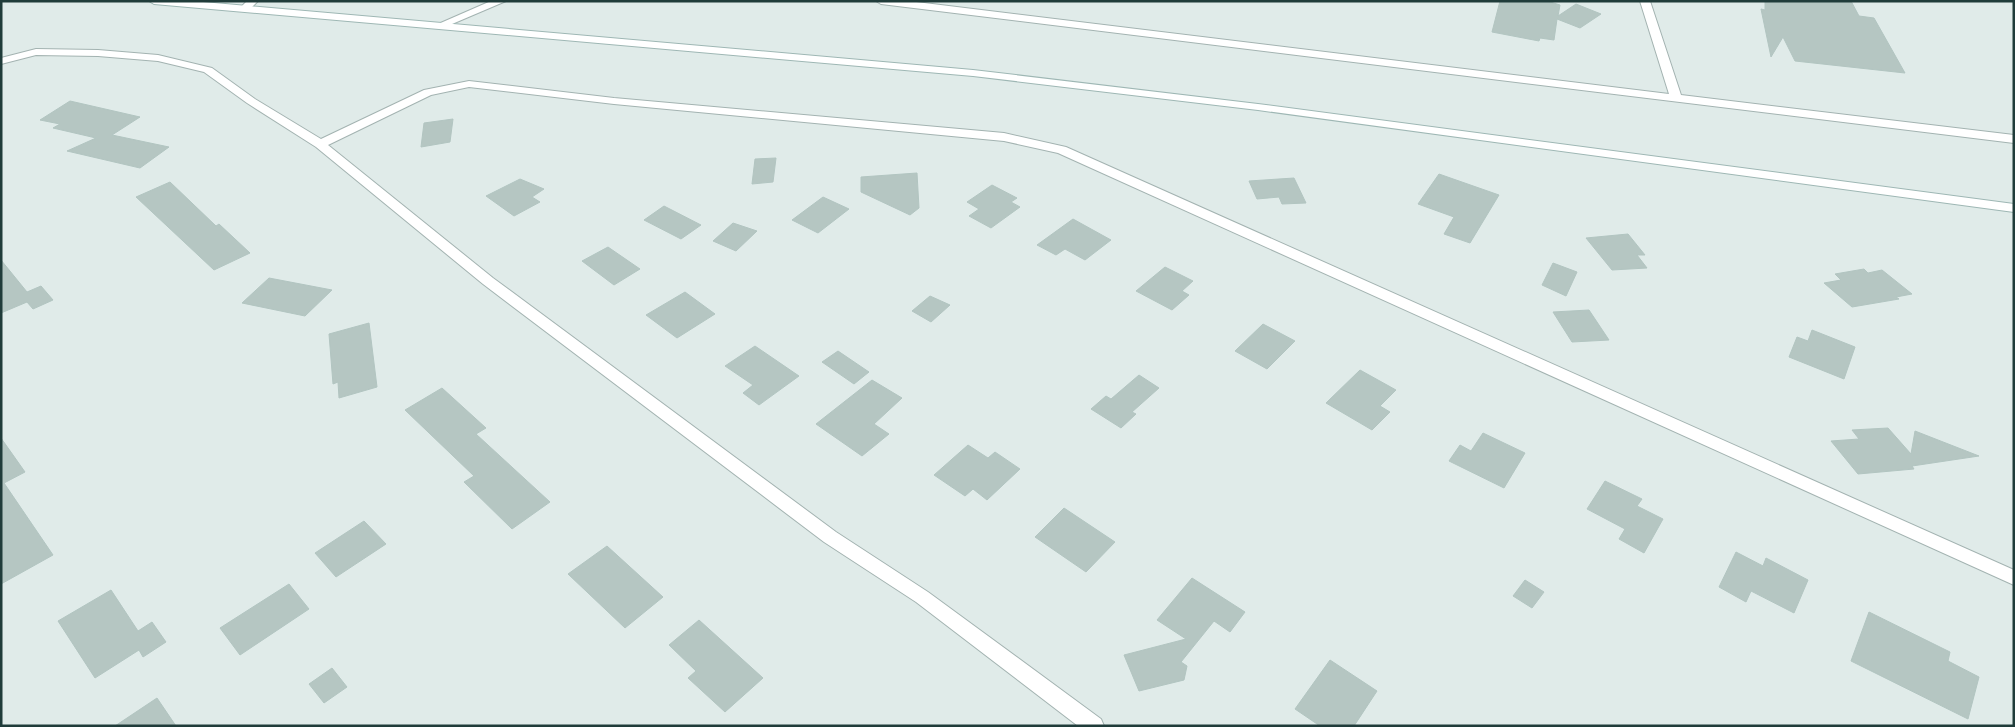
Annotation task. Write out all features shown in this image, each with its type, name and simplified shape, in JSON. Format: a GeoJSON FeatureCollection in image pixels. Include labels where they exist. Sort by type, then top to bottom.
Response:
{"type":"FeatureCollection","features":[{"type":"Feature","properties":{"kind":"street"},"geometry":{"type":"LineString","coordinates":[[154,1],[249,5],[441,25],[973,73],[1288,111],[2014,208]]}},
{"type":"Feature","properties":{"kind":"street"},"geometry":{"type":"LineString","coordinates":[[441,25],[501,1]]}},
{"type":"Feature","properties":{"kind":"street"},"geometry":{"type":"LineString","coordinates":[[880,1],[930,4],[2014,139]]}},
{"type":"Feature","properties":{"kind":"street"},"geometry":{"type":"LineString","coordinates":[[1646,1],[1676,98]]}},
{"type":"Feature","properties":{"kind":"street"},"geometry":{"type":"LineString","coordinates":[[1,61],[36,52],[98,53],[158,58],[208,70],[252,101],[320,144],[488,282],[830,536],[922,597],[1094,726]]}},
{"type":"Feature","properties":{"kind":"street"},"geometry":{"type":"LineString","coordinates":[[320,144],[428,92],[469,84],[614,101],[1004,137],[1062,150],[2014,578]]}},
{"type":"Feature","properties":{"kind":"building"},"geometry":{"type":"Polygon","coordinates":[[[1500,1],[1547,1],[1560,5],[1558,16],[1576,4],[1601,14],[1580,28],[1557,19],[1554,40],[1540,38],[1539,41],[1492,32],[1500,1]]]}},
{"type":"Feature","properties":{"kind":"building"},"geometry":{"type":"Polygon","coordinates":[[[1765,1],[1851,1],[1859,16],[1874,18],[1905,73],[1795,61],[1783,37],[1771,57],[1761,9],[1765,10],[1765,1]]]}},
{"type":"Feature","properties":{"kind":"building"},"geometry":{"type":"Polygon","coordinates":[[[70,101],[140,117],[112,135],[169,147],[140,168],[67,151],[96,138],[53,128],[60,124],[40,120],[70,101]]]}},
{"type":"Feature","properties":{"kind":"building"},"geometry":{"type":"Polygon","coordinates":[[[453,119],[450,142],[421,147],[424,123],[453,119]]]}},
{"type":"Feature","properties":{"kind":"building"},"geometry":{"type":"Polygon","coordinates":[[[776,158],[773,182],[752,184],[755,159],[776,158]]]}},
{"type":"Feature","properties":{"kind":"building"},"geometry":{"type":"Polygon","coordinates":[[[917,173],[919,208],[910,215],[861,192],[861,177],[917,173]]]}},
{"type":"Feature","properties":{"kind":"building"},"geometry":{"type":"Polygon","coordinates":[[[1439,174],[1499,195],[1470,243],[1444,234],[1454,217],[1418,204],[1439,174]]]}},
{"type":"Feature","properties":{"kind":"building"},"geometry":{"type":"Polygon","coordinates":[[[1294,178],[1306,203],[1282,204],[1279,197],[1257,199],[1249,181],[1294,178]]]}},
{"type":"Feature","properties":{"kind":"building"},"geometry":{"type":"Polygon","coordinates":[[[520,179],[544,189],[532,197],[540,202],[514,216],[486,196],[520,179]]]}},
{"type":"Feature","properties":{"kind":"building"},"geometry":{"type":"Polygon","coordinates":[[[170,182],[216,226],[219,224],[250,253],[214,270],[136,197],[170,182]]]}},
{"type":"Feature","properties":{"kind":"building"},"geometry":{"type":"Polygon","coordinates":[[[992,185],[1017,198],[1011,202],[1020,207],[991,228],[969,216],[979,209],[967,202],[992,185]]]}},
{"type":"Feature","properties":{"kind":"building"},"geometry":{"type":"Polygon","coordinates":[[[823,197],[849,209],[818,233],[792,220],[823,197]]]}},
{"type":"Feature","properties":{"kind":"building"},"geometry":{"type":"Polygon","coordinates":[[[664,206],[701,225],[681,239],[644,220],[664,206]]]}},
{"type":"Feature","properties":{"kind":"building"},"geometry":{"type":"Polygon","coordinates":[[[1073,219],[1111,240],[1085,260],[1065,249],[1056,255],[1037,245],[1073,219]]]}},
{"type":"Feature","properties":{"kind":"building"},"geometry":{"type":"Polygon","coordinates":[[[733,223],[757,231],[736,251],[713,241],[733,223]]]}},
{"type":"Feature","properties":{"kind":"building"},"geometry":{"type":"Polygon","coordinates":[[[1628,234],[1645,255],[1637,255],[1647,268],[1612,270],[1586,238],[1628,234]]]}},
{"type":"Feature","properties":{"kind":"building"},"geometry":{"type":"Polygon","coordinates":[[[608,247],[640,269],[614,285],[582,261],[608,247]]]}},
{"type":"Feature","properties":{"kind":"building"},"geometry":{"type":"Polygon","coordinates":[[[1,260],[27,292],[41,286],[53,300],[33,309],[27,302],[1,313],[1,260]]]}},
{"type":"Feature","properties":{"kind":"building"},"geometry":{"type":"Polygon","coordinates":[[[1553,263],[1577,272],[1566,296],[1542,285],[1553,263]]]}},
{"type":"Feature","properties":{"kind":"building"},"geometry":{"type":"Polygon","coordinates":[[[1165,267],[1193,281],[1182,291],[1189,295],[1172,310],[1136,291],[1165,267]]]}},
{"type":"Feature","properties":{"kind":"building"},"geometry":{"type":"Polygon","coordinates":[[[1864,269],[1868,273],[1882,270],[1912,294],[1896,297],[1899,299],[1852,307],[1824,283],[1841,280],[1835,274],[1864,269]]]}},
{"type":"Feature","properties":{"kind":"building"},"geometry":{"type":"Polygon","coordinates":[[[269,278],[332,290],[305,316],[242,303],[269,278]]]}},
{"type":"Feature","properties":{"kind":"building"},"geometry":{"type":"Polygon","coordinates":[[[685,292],[715,314],[677,338],[646,315],[685,292]]]}},
{"type":"Feature","properties":{"kind":"building"},"geometry":{"type":"Polygon","coordinates":[[[930,296],[950,305],[931,322],[912,311],[930,296]]]}},
{"type":"Feature","properties":{"kind":"building"},"geometry":{"type":"Polygon","coordinates":[[[1589,310],[1609,340],[1572,342],[1553,312],[1589,310]]]}},
{"type":"Feature","properties":{"kind":"building"},"geometry":{"type":"Polygon","coordinates":[[[369,323],[377,387],[339,398],[338,382],[333,384],[329,334],[369,323]]]}},
{"type":"Feature","properties":{"kind":"building"},"geometry":{"type":"Polygon","coordinates":[[[1263,324],[1295,341],[1267,369],[1235,351],[1263,324]]]}},
{"type":"Feature","properties":{"kind":"building"},"geometry":{"type":"Polygon","coordinates":[[[1812,330],[1855,347],[1844,379],[1789,357],[1797,337],[1808,341],[1812,330]]]}},
{"type":"Feature","properties":{"kind":"building"},"geometry":{"type":"Polygon","coordinates":[[[755,346],[799,376],[759,405],[743,393],[753,385],[725,366],[755,346]]]}},
{"type":"Feature","properties":{"kind":"building"},"geometry":{"type":"Polygon","coordinates":[[[838,351],[869,372],[854,384],[822,362],[838,351]]]}},
{"type":"Feature","properties":{"kind":"building"},"geometry":{"type":"Polygon","coordinates":[[[1360,370],[1396,390],[1380,406],[1390,412],[1372,430],[1326,403],[1360,370]]]}},
{"type":"Feature","properties":{"kind":"building"},"geometry":{"type":"Polygon","coordinates":[[[1139,375],[1159,388],[1132,412],[1136,414],[1121,428],[1091,409],[1106,396],[1111,399],[1139,375]]]}},
{"type":"Feature","properties":{"kind":"building"},"geometry":{"type":"Polygon","coordinates":[[[872,380],[902,398],[874,424],[889,434],[862,456],[816,424],[872,380]]]}},
{"type":"Feature","properties":{"kind":"building"},"geometry":{"type":"Polygon","coordinates":[[[442,388],[486,428],[476,434],[550,502],[512,529],[464,482],[474,476],[405,410],[442,388]]]}},
{"type":"Feature","properties":{"kind":"building"},"geometry":{"type":"Polygon","coordinates":[[[1888,428],[1911,454],[1915,431],[1979,456],[1912,466],[1914,469],[1858,474],[1831,441],[1859,439],[1852,430],[1888,428]]]}},
{"type":"Feature","properties":{"kind":"building"},"geometry":{"type":"Polygon","coordinates":[[[1483,433],[1525,453],[1504,488],[1449,461],[1460,445],[1471,451],[1483,433]]]}},
{"type":"Feature","properties":{"kind":"building"},"geometry":{"type":"Polygon","coordinates":[[[1,438],[25,472],[4,483],[53,555],[1,584],[1,438]]]}},
{"type":"Feature","properties":{"kind":"building"},"geometry":{"type":"Polygon","coordinates":[[[968,445],[988,458],[995,452],[1020,469],[987,500],[973,489],[965,496],[934,475],[968,445]]]}},
{"type":"Feature","properties":{"kind":"building"},"geometry":{"type":"Polygon","coordinates":[[[1605,481],[1642,499],[1637,506],[1663,519],[1644,553],[1619,539],[1625,529],[1587,509],[1605,481]]]}},
{"type":"Feature","properties":{"kind":"building"},"geometry":{"type":"Polygon","coordinates":[[[1064,508],[1115,542],[1086,572],[1035,537],[1064,508]]]}},
{"type":"Feature","properties":{"kind":"building"},"geometry":{"type":"Polygon","coordinates":[[[364,521],[386,544],[336,577],[315,553],[364,521]]]}},
{"type":"Feature","properties":{"kind":"building"},"geometry":{"type":"Polygon","coordinates":[[[607,546],[663,597],[625,628],[568,574],[607,546]]]}},
{"type":"Feature","properties":{"kind":"building"},"geometry":{"type":"Polygon","coordinates":[[[1736,552],[1763,566],[1766,558],[1808,580],[1794,613],[1751,591],[1746,602],[1719,587],[1736,552]]]}},
{"type":"Feature","properties":{"kind":"building"},"geometry":{"type":"Polygon","coordinates":[[[1192,578],[1245,612],[1230,632],[1214,621],[1181,662],[1187,666],[1184,680],[1139,691],[1124,655],[1186,639],[1157,620],[1192,578]]]}},
{"type":"Feature","properties":{"kind":"building"},"geometry":{"type":"Polygon","coordinates":[[[1525,580],[1544,592],[1532,608],[1513,596],[1525,580]]]}},
{"type":"Feature","properties":{"kind":"building"},"geometry":{"type":"Polygon","coordinates":[[[289,584],[309,609],[240,655],[220,628],[289,584]]]}},
{"type":"Feature","properties":{"kind":"building"},"geometry":{"type":"Polygon","coordinates":[[[111,590],[138,631],[152,622],[166,642],[143,657],[139,650],[95,678],[58,621],[111,590]]]}},
{"type":"Feature","properties":{"kind":"building"},"geometry":{"type":"Polygon","coordinates":[[[1869,612],[1950,652],[1948,661],[1979,677],[1968,719],[1851,661],[1869,612]]]}},
{"type":"Feature","properties":{"kind":"building"},"geometry":{"type":"Polygon","coordinates":[[[699,620],[763,678],[725,712],[688,678],[696,671],[669,645],[699,620]]]}},
{"type":"Feature","properties":{"kind":"building"},"geometry":{"type":"Polygon","coordinates":[[[1330,660],[1377,691],[1354,726],[1320,726],[1295,709],[1330,660]]]}},
{"type":"Feature","properties":{"kind":"building"},"geometry":{"type":"Polygon","coordinates":[[[332,668],[347,687],[324,703],[309,684],[332,668]]]}},
{"type":"Feature","properties":{"kind":"building"},"geometry":{"type":"Polygon","coordinates":[[[157,698],[176,726],[115,726],[157,698]]]}}]}
